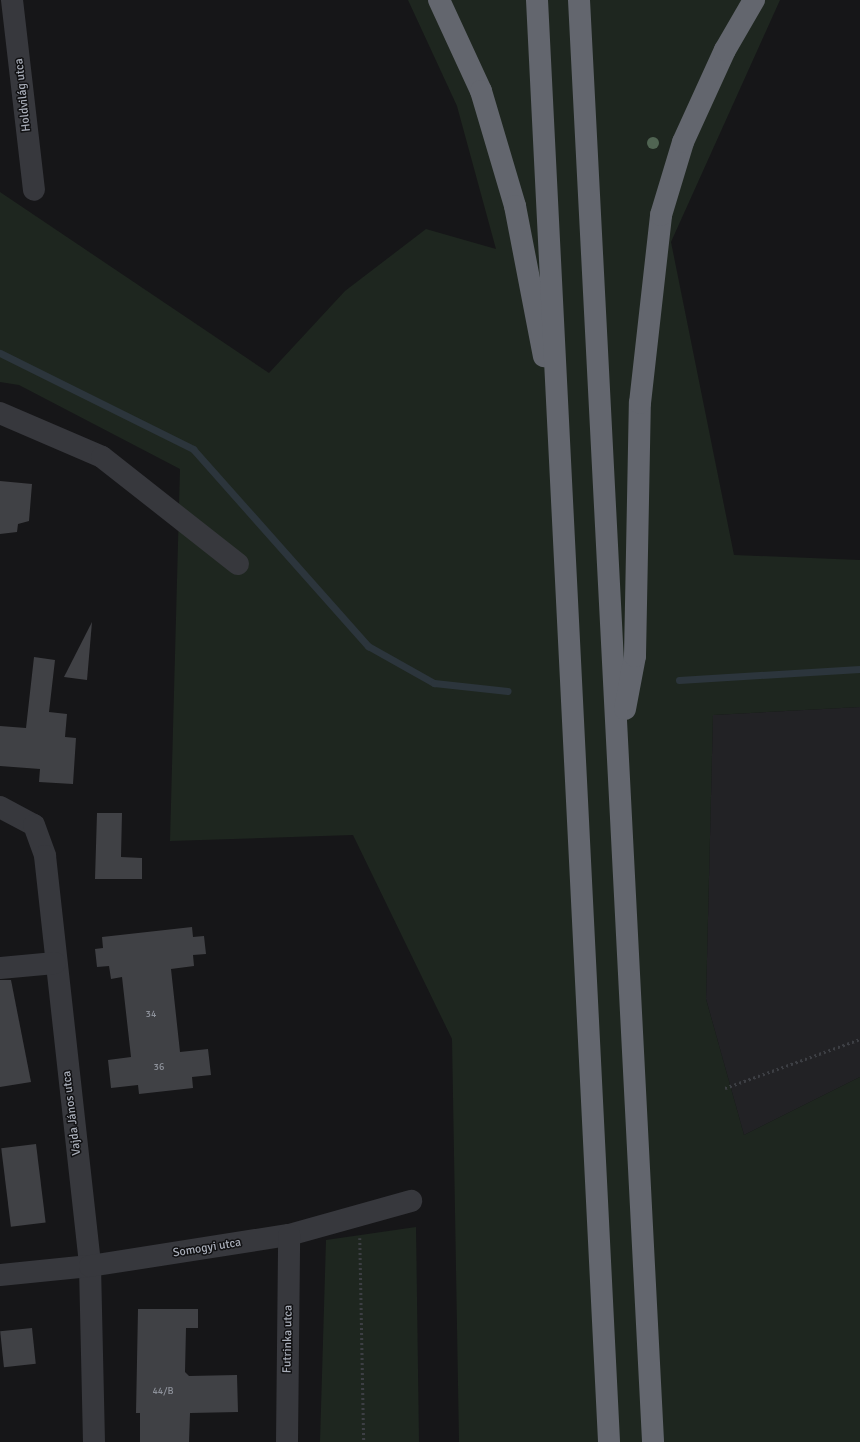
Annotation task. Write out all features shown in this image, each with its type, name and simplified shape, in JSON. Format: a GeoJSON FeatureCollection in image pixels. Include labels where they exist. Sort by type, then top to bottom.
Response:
{"type":"FeatureCollection","features":[{"type":"Feature","properties":{"kind":"highway"},"geometry":{"type":"LineString","coordinates":[[439,0],[481,91],[515,206],[559,432]]}},
{"type":"Feature","properties":{"kind":"highway"},"geometry":{"type":"LineString","coordinates":[[537,0],[609,1442]]}},
{"type":"Feature","properties":{"kind":"highway"},"geometry":{"type":"LineString","coordinates":[[578,0],[619,748],[653,1442]]}},
{"type":"Feature","properties":{"kind":"highway"},"geometry":{"type":"LineString","coordinates":[[619,748],[635,656],[640,404],[661,215],[683,142],[725,50],[754,0]]}},
{"type":"Feature","properties":{"kind":"street","name":"Holdvilág utca"},"geometry":{"type":"LineString","coordinates":[[12,0],[34,190]]}},
{"type":"Feature","properties":{"kind":"street"},"geometry":{"type":"LineString","coordinates":[[0,413],[102,457],[238,564]]}},
{"type":"Feature","properties":{"kind":"street","name":"Vajda János utca"},"geometry":{"type":"LineString","coordinates":[[0,807],[34,825],[46,856],[55,963],[90,1266],[94,1442]]}},
{"type":"Feature","properties":{"kind":"street"},"geometry":{"type":"LineString","coordinates":[[0,968],[55,963]]}},
{"type":"Feature","properties":{"kind":"street","name":"Somogyi utca"},"geometry":{"type":"LineString","coordinates":[[0,1275],[90,1266],[289,1235],[411,1202]]}},
{"type":"Feature","properties":{"kind":"street","name":"Futrinka utca"},"geometry":{"type":"LineString","coordinates":[[287,1442],[289,1235]]}},
{"type":"Feature","properties":{"kind":"path"},"geometry":{"type":"LineString","coordinates":[[725,1088],[860,1039]]}},
{"type":"Feature","properties":{"kind":"path"},"geometry":{"type":"LineString","coordinates":[[359,1216],[364,1442]]}},
{"type":"Feature","properties":{"kind":"shaded area"},"geometry":{"type":"Polygon","coordinates":[[[408,0],[780,0],[671,242],[734,555],[860,560],[860,707],[713,715],[706,999],[744,1135],[860,1077],[860,1442],[459,1442],[452,1039],[353,835],[170,841],[180,469],[19,385],[0,382],[0,192],[269,373],[345,291],[426,229],[496,249],[457,106],[408,0]]]}},
{"type":"Feature","properties":{"kind":"shaded area"},"geometry":{"type":"Polygon","coordinates":[[[860,707],[860,1077],[744,1135],[706,999],[713,715],[860,707]]]}},
{"type":"Feature","properties":{"kind":"shaded area"},"geometry":{"type":"Polygon","coordinates":[[[416,1227],[419,1442],[320,1442],[326,1240],[416,1227]]]}},
{"type":"Feature","properties":{"kind":"building"},"geometry":{"type":"Polygon","coordinates":[[[0,481],[32,484],[29,521],[18,524],[17,532],[0,534],[0,481]]]}},
{"type":"Feature","properties":{"kind":"building"},"geometry":{"type":"Polygon","coordinates":[[[92,622],[87,680],[64,677],[92,622]]]}},
{"type":"Feature","properties":{"kind":"building"},"geometry":{"type":"Polygon","coordinates":[[[34,657],[55,660],[49,712],[67,714],[65,737],[76,738],[73,784],[39,782],[40,769],[0,766],[0,726],[26,728],[34,657]]]}},
{"type":"Feature","properties":{"kind":"building"},"geometry":{"type":"Polygon","coordinates":[[[97,813],[122,813],[121,857],[142,858],[142,879],[95,879],[97,813]]]}},
{"type":"Feature","properties":{"kind":"building"},"geometry":{"type":"Polygon","coordinates":[[[192,927],[193,937],[204,936],[206,954],[193,955],[194,966],[171,969],[180,1052],[208,1049],[211,1075],[192,1077],[193,1088],[139,1094],[138,1085],[111,1088],[108,1060],[131,1057],[122,977],[111,979],[109,966],[97,967],[95,949],[103,948],[102,937],[192,927]]]}},
{"type":"Feature","properties":{"kind":"building"},"geometry":{"type":"Polygon","coordinates":[[[0,980],[11,980],[31,1082],[0,1087],[0,980]]]}},
{"type":"Feature","properties":{"kind":"building"},"geometry":{"type":"Polygon","coordinates":[[[36,1144],[46,1222],[11,1227],[1,1148],[36,1144]]]}},
{"type":"Feature","properties":{"kind":"building"},"geometry":{"type":"Polygon","coordinates":[[[138,1309],[198,1309],[198,1328],[186,1328],[185,1372],[189,1376],[237,1375],[238,1412],[190,1413],[189,1442],[140,1442],[140,1413],[136,1413],[138,1309]]]}},
{"type":"Feature","properties":{"kind":"building"},"geometry":{"type":"Polygon","coordinates":[[[32,1328],[36,1364],[4,1367],[0,1331],[32,1328]]]}},
{"type":"Feature","properties":{"kind":"waterway"},"geometry":{"type":"LineString","coordinates":[[0,353],[193,449],[368,646],[434,683],[508,691]]}},
{"type":"Feature","properties":{"kind":"waterway"},"geometry":{"type":"LineString","coordinates":[[679,680],[860,669]]}}]}
